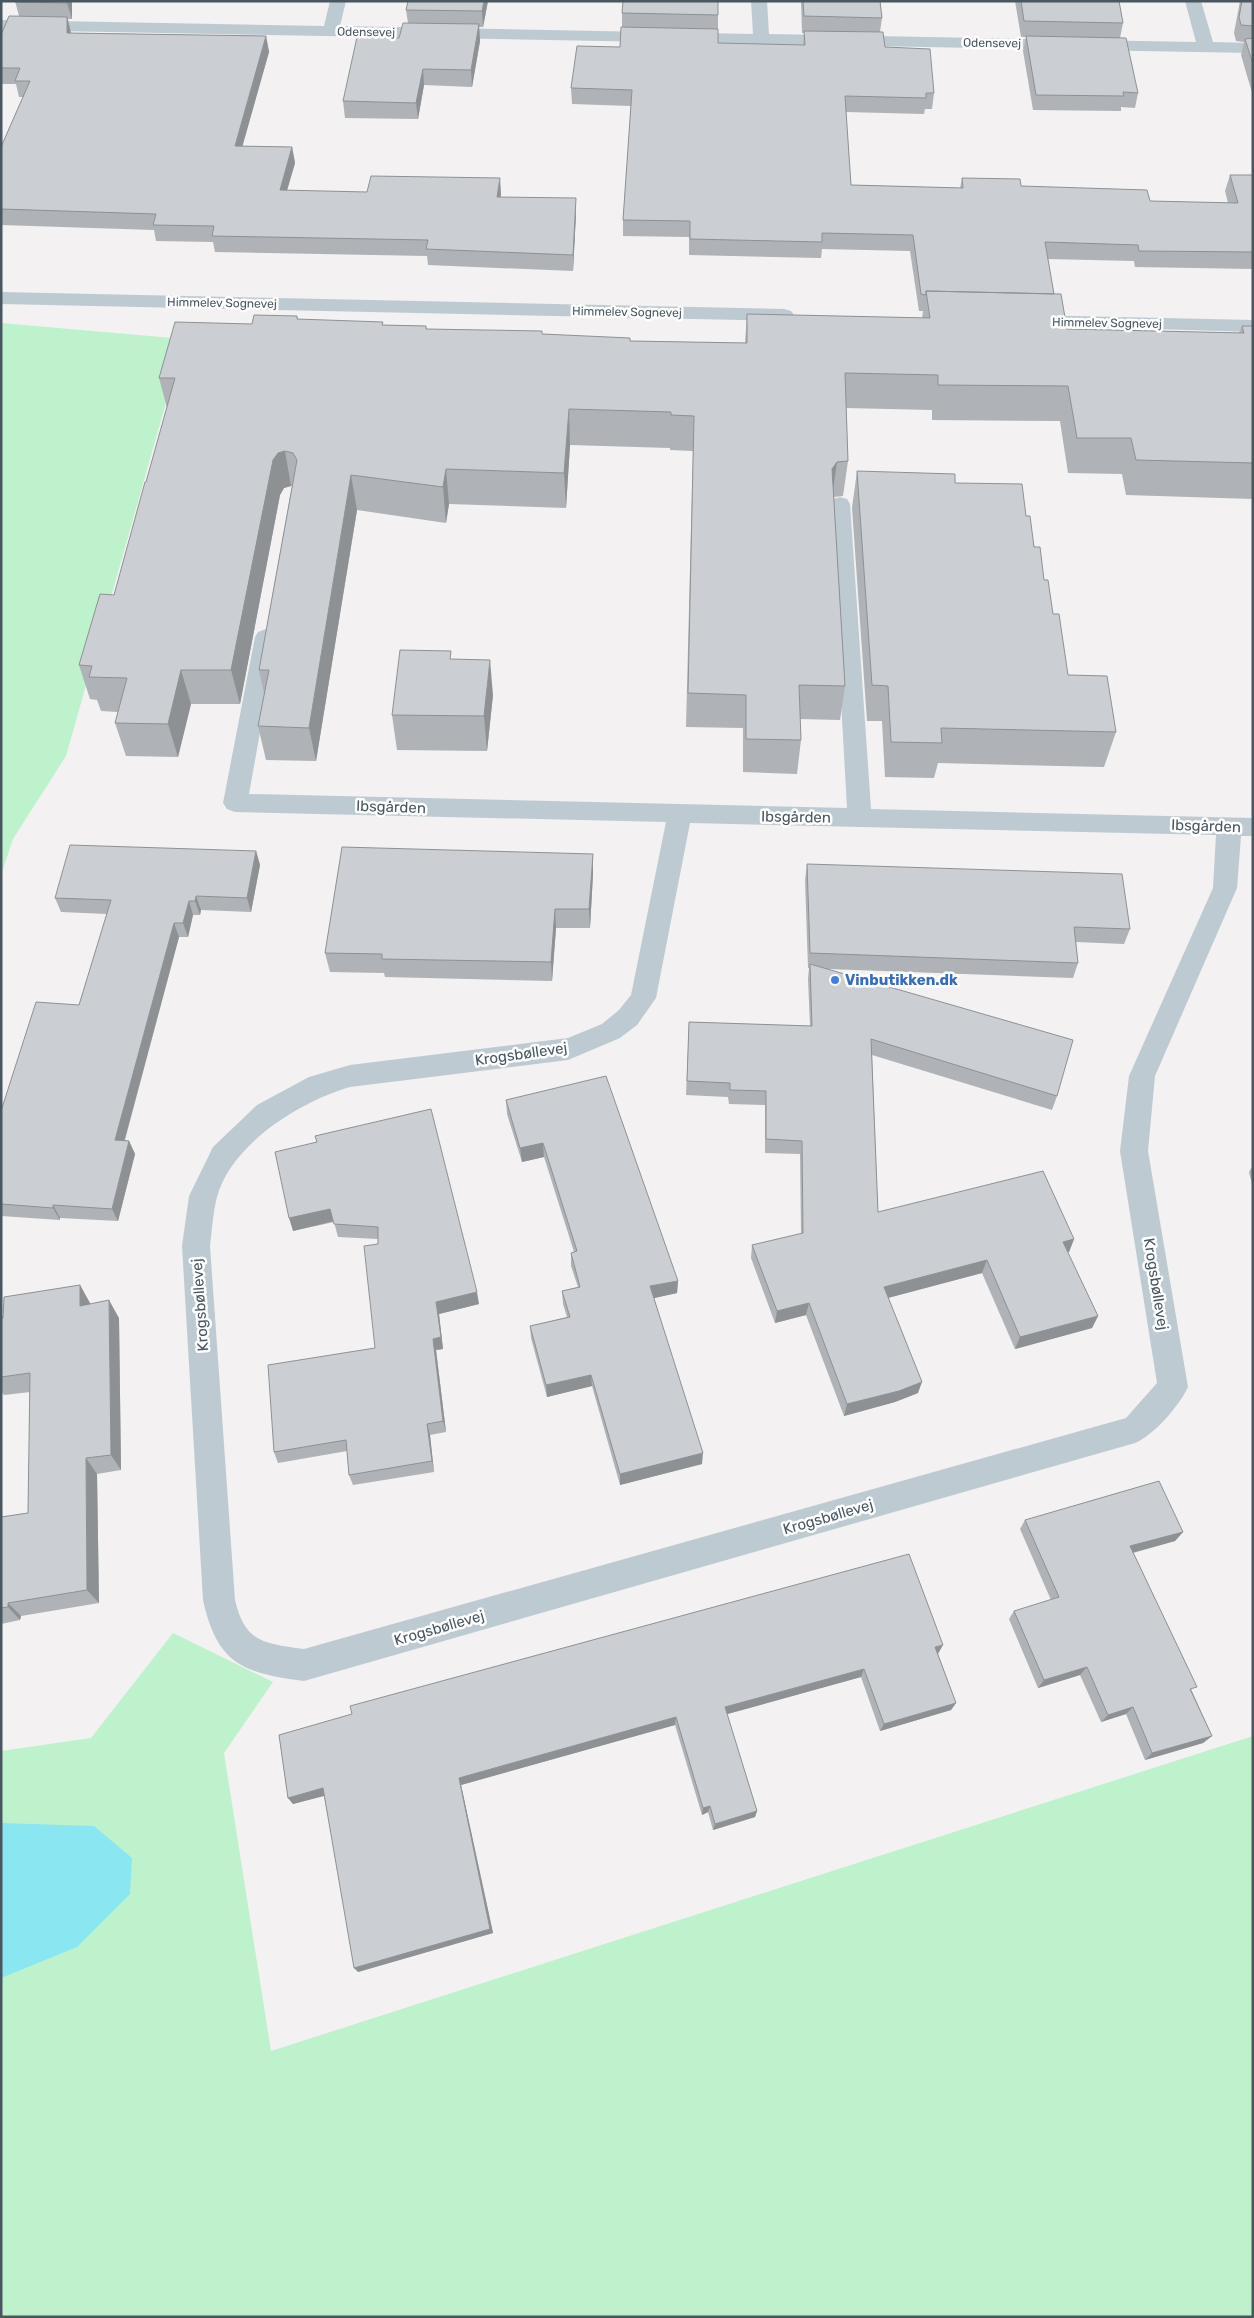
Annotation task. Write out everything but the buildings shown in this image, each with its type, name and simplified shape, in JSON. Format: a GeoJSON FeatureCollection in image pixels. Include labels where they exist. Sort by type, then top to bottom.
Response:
{"type":"FeatureCollection","features":[{"type":"Feature","properties":{"kind":"street"},"geometry":{"type":"LineString","coordinates":[[331,31],[338,1]]}},
{"type":"Feature","properties":{"kind":"street"},"geometry":{"type":"LineString","coordinates":[[759,1],[760,39]]}},
{"type":"Feature","properties":{"kind":"street"},"geometry":{"type":"LineString","coordinates":[[1193,1],[1206,47]]}},
{"type":"Feature","properties":{"kind":"street","name":"Odensevej"},"geometry":{"type":"LineString","coordinates":[[1,25],[1253,48]]}},
{"type":"Feature","properties":{"kind":"street","name":"Himmelev Sognevej"},"geometry":{"type":"LineString","coordinates":[[1,298],[805,316]]}},
{"type":"Feature","properties":{"kind":"street","name":"Himmelev Sognevej"},"geometry":{"type":"LineString","coordinates":[[1014,320],[1253,326]]}},
{"type":"Feature","properties":{"kind":"street"},"geometry":{"type":"LineString","coordinates":[[840,504],[860,819]]}},
{"type":"Feature","properties":{"kind":"street","name":"Ibsgården"},"geometry":{"type":"LineString","coordinates":[[270,616],[235,803],[1241,827]]}},
{"type":"Feature","properties":{"kind":"street","name":"Krogsbøllevej"},"geometry":{"type":"LineString","coordinates":[[679,815],[644,998],[633,1015],[616,1028],[594,1041],[568,1049],[350,1076],[318,1085],[267,1113],[223,1155],[203,1196],[196,1246],[219,1600],[226,1628],[242,1648],[270,1660],[304,1665],[1135,1429],[1173,1387],[1134,1151],[1142,1076],[1225,888],[1241,827]]}},
{"type":"Feature","properties":{"kind":"green space"},"geometry":{"type":"Polygon","coordinates":[[[1,323],[184,339],[66,756],[13,839],[1,875],[1,323]]]}},
{"type":"Feature","properties":{"kind":"green space"},"geometry":{"type":"Polygon","coordinates":[[[173,1633],[273,1682],[224,1753],[271,2051],[1253,1736],[1253,2317],[1,2317],[1,1751],[91,1738],[173,1633]]]}},
{"type":"Feature","properties":{"kind":"water"},"geometry":{"type":"Polygon","coordinates":[[[1,1823],[94,1826],[132,1858],[130,1894],[77,1947],[1,1978],[1,1823]]]}},
{"type":"Feature","properties":{"kind":"place","name":"Vinbutikken.dk"},"geometry":{"type":"Point","coordinates":[835,980]}}]}
